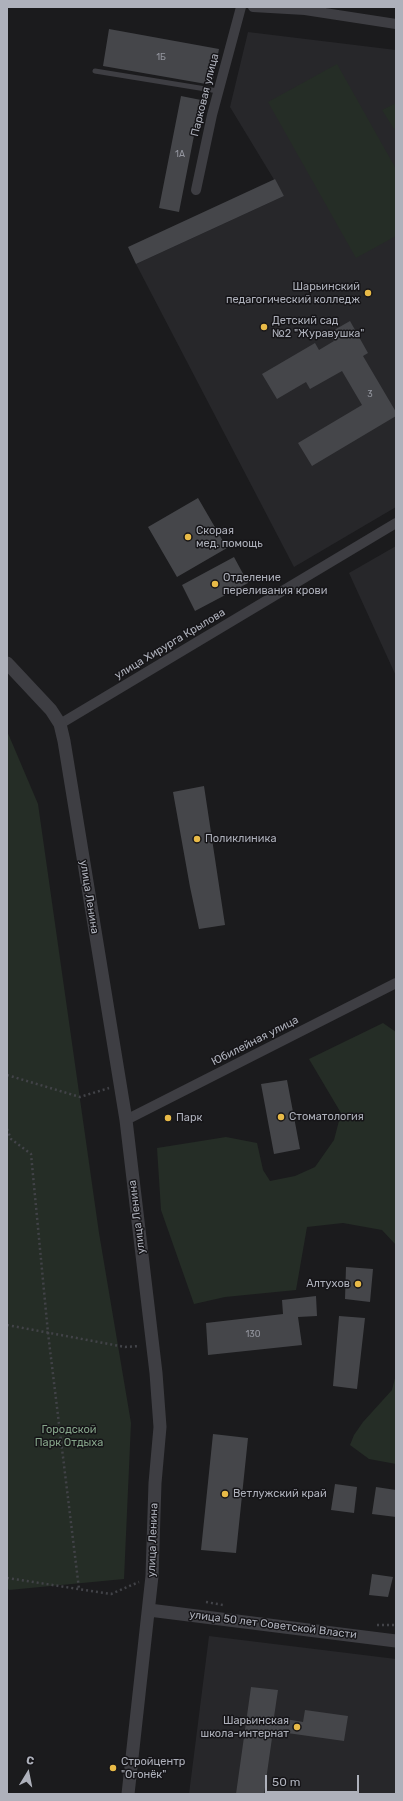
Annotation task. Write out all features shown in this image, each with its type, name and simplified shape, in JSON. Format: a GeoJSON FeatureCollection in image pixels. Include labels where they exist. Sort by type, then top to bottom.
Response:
{"type":"FeatureCollection","features":[{"type":"Feature","properties":{"kind":"street","name":"Парковая улица"},"geometry":{"type":"LineString","coordinates":[[196,190],[218,91],[240,7]]}},
{"type":"Feature","properties":{"kind":"street"},"geometry":{"type":"LineString","coordinates":[[253,7],[305,9],[396,24]]}},
{"type":"Feature","properties":{"kind":"street","name":"улица Хирурга Крылова"},"geometry":{"type":"LineString","coordinates":[[60,724],[396,523]]}},
{"type":"Feature","properties":{"kind":"street","name":"улица Ленина"},"geometry":{"type":"LineString","coordinates":[[7,663],[51,710],[60,724],[64,741],[126,1120],[156,1372],[160,1427],[155,1483],[152,1576],[128,1794]]}},
{"type":"Feature","properties":{"kind":"street","name":"Юбилейная улица"},"geometry":{"type":"LineString","coordinates":[[126,1120],[396,983]]}},
{"type":"Feature","properties":{"kind":"street","name":"улица 50 лет Советской Власти"},"geometry":{"type":"LineString","coordinates":[[149,1610],[396,1641]]}},
{"type":"Feature","properties":{"kind":"lane"},"geometry":{"type":"LineString","coordinates":[[95,71],[218,91]]}},
{"type":"Feature","properties":{"kind":"path"},"geometry":{"type":"LineString","coordinates":[[7,1075],[80,1097],[119,1084]]}},
{"type":"Feature","properties":{"kind":"path"},"geometry":{"type":"LineString","coordinates":[[7,1129],[11,1139],[31,1154],[48,1333],[79,1589]]}},
{"type":"Feature","properties":{"kind":"path"},"geometry":{"type":"LineString","coordinates":[[7,1325],[125,1347],[152,1345]]}},
{"type":"Feature","properties":{"kind":"path"},"geometry":{"type":"LineString","coordinates":[[7,1578],[111,1594],[152,1576]]}},
{"type":"Feature","properties":{"kind":"shaded area","name":"Детский сад №2 \"Журавушка\""},"geometry":{"type":"Polygon","coordinates":[[[248,32],[396,50],[396,507],[294,567],[136,264],[284,196],[230,107],[248,32]]]}},
{"type":"Feature","properties":{"kind":"shaded area"},"geometry":{"type":"Polygon","coordinates":[[[396,546],[396,676],[349,573],[396,546]]]}},
{"type":"Feature","properties":{"kind":"shaded area","name":"Шарьинская школа-интернат"},"geometry":{"type":"Polygon","coordinates":[[[209,1636],[396,1659],[396,1794],[189,1794],[209,1636]]]}},
{"type":"Feature","properties":{"kind":"green space"},"geometry":{"type":"Polygon","coordinates":[[[337,64],[396,169],[396,236],[356,258],[268,102],[337,64]]]}},
{"type":"Feature","properties":{"kind":"green space"},"geometry":{"type":"Polygon","coordinates":[[[396,103],[396,128],[394,129],[382,110],[396,103]]]}},
{"type":"Feature","properties":{"kind":"green space","name":"Городской Парк Отдыха"},"geometry":{"type":"Polygon","coordinates":[[[7,731],[38,804],[99,1233],[131,1423],[124,1579],[9,1590],[7,1587],[7,731]]]}},
{"type":"Feature","properties":{"kind":"green space"},"geometry":{"type":"Polygon","coordinates":[[[383,1023],[396,1032],[396,1245],[382,1230],[343,1223],[307,1227],[296,1290],[225,1297],[194,1304],[161,1210],[157,1148],[226,1137],[257,1143],[263,1170],[270,1181],[295,1176],[315,1167],[334,1140],[341,1113],[309,1059],[383,1023]]]}},
{"type":"Feature","properties":{"kind":"green space"},"geometry":{"type":"Polygon","coordinates":[[[396,1374],[396,1464],[369,1459],[350,1445],[354,1435],[363,1422],[392,1390],[396,1374]]]}},
{"type":"Feature","properties":{"kind":"building"},"geometry":{"type":"Polygon","coordinates":[[[109,29],[219,49],[212,85],[103,66],[109,29]]]}},
{"type":"Feature","properties":{"kind":"building"},"geometry":{"type":"Polygon","coordinates":[[[181,96],[201,100],[179,212],[159,208],[181,96]]]}},
{"type":"Feature","properties":{"kind":"building"},"geometry":{"type":"Polygon","coordinates":[[[275,179],[284,196],[136,264],[128,247],[275,179]]]}},
{"type":"Feature","properties":{"kind":"building"},"geometry":{"type":"Polygon","coordinates":[[[350,321],[368,353],[363,356],[396,412],[396,416],[312,466],[298,443],[362,405],[342,371],[310,389],[306,382],[277,399],[262,374],[315,343],[319,350],[334,341],[329,333],[350,321]]]}},
{"type":"Feature","properties":{"kind":"building","name":"Скорая мед. помощь"},"geometry":{"type":"Polygon","coordinates":[[[198,498],[227,548],[177,577],[148,527],[198,498]]]}},
{"type":"Feature","properties":{"kind":"building","name":"Отделение переливания крови"},"geometry":{"type":"Polygon","coordinates":[[[234,557],[248,583],[195,611],[182,585],[234,557]]]}},
{"type":"Feature","properties":{"kind":"building","name":"Поликлиника"},"geometry":{"type":"Polygon","coordinates":[[[204,786],[225,925],[199,929],[173,792],[204,786]]]}},
{"type":"Feature","properties":{"kind":"building","name":"Стоматология"},"geometry":{"type":"Polygon","coordinates":[[[287,1080],[300,1149],[274,1154],[261,1084],[287,1080]]]}},
{"type":"Feature","properties":{"kind":"building","name":"Алтухов"},"geometry":{"type":"Polygon","coordinates":[[[346,1267],[373,1269],[370,1302],[345,1299],[346,1267]]]}},
{"type":"Feature","properties":{"kind":"building"},"geometry":{"type":"Polygon","coordinates":[[[316,1296],[317,1316],[298,1317],[302,1345],[208,1355],[206,1323],[283,1314],[282,1300],[316,1296]]]}},
{"type":"Feature","properties":{"kind":"building"},"geometry":{"type":"Polygon","coordinates":[[[339,1316],[365,1318],[357,1389],[333,1386],[339,1316]]]}},
{"type":"Feature","properties":{"kind":"building","name":"Ветлужский край"},"geometry":{"type":"Polygon","coordinates":[[[213,1434],[248,1438],[236,1553],[201,1550],[213,1434]]]}},
{"type":"Feature","properties":{"kind":"building"},"geometry":{"type":"Polygon","coordinates":[[[335,1484],[357,1487],[354,1513],[331,1510],[335,1484]]]}},
{"type":"Feature","properties":{"kind":"building"},"geometry":{"type":"Polygon","coordinates":[[[376,1487],[396,1490],[396,1517],[372,1514],[376,1487]]]}},
{"type":"Feature","properties":{"kind":"building"},"geometry":{"type":"Polygon","coordinates":[[[372,1574],[393,1577],[388,1597],[369,1595],[372,1574]]]}},
{"type":"Feature","properties":{"kind":"building"},"geometry":{"type":"Polygon","coordinates":[[[251,1687],[278,1690],[274,1717],[303,1722],[305,1710],[348,1716],[344,1741],[273,1731],[264,1794],[236,1794],[251,1687]]]}},
{"type":"Feature","properties":{"kind":"place","name":"Шарьинский педагогический колледж"},"geometry":{"type":"Point","coordinates":[368,293]}},
{"type":"Feature","properties":{"kind":"place","name":"Детский сад №2 \"Журавушка\""},"geometry":{"type":"Point","coordinates":[264,327]}},
{"type":"Feature","properties":{"kind":"place","name":"Скорая мед. помощь"},"geometry":{"type":"Point","coordinates":[188,537]}},
{"type":"Feature","properties":{"kind":"place","name":"Отделение переливания крови"},"geometry":{"type":"Point","coordinates":[215,584]}},
{"type":"Feature","properties":{"kind":"place","name":"Поликлиника"},"geometry":{"type":"Point","coordinates":[197,839]}},
{"type":"Feature","properties":{"kind":"place","name":"Стоматология"},"geometry":{"type":"Point","coordinates":[281,1117]}},
{"type":"Feature","properties":{"kind":"place","name":"Парк"},"geometry":{"type":"Point","coordinates":[168,1118]}},
{"type":"Feature","properties":{"kind":"place","name":"Алтухов"},"geometry":{"type":"Point","coordinates":[358,1284]}},
{"type":"Feature","properties":{"kind":"place","name":"Ветлужский край"},"geometry":{"type":"Point","coordinates":[225,1494]}},
{"type":"Feature","properties":{"kind":"place","name":"Шарьинская школа-интернат"},"geometry":{"type":"Point","coordinates":[297,1727]}},
{"type":"Feature","properties":{"kind":"place","name":"Стройцентр \"Огонёк\""},"geometry":{"type":"Point","coordinates":[113,1768]}}]}
